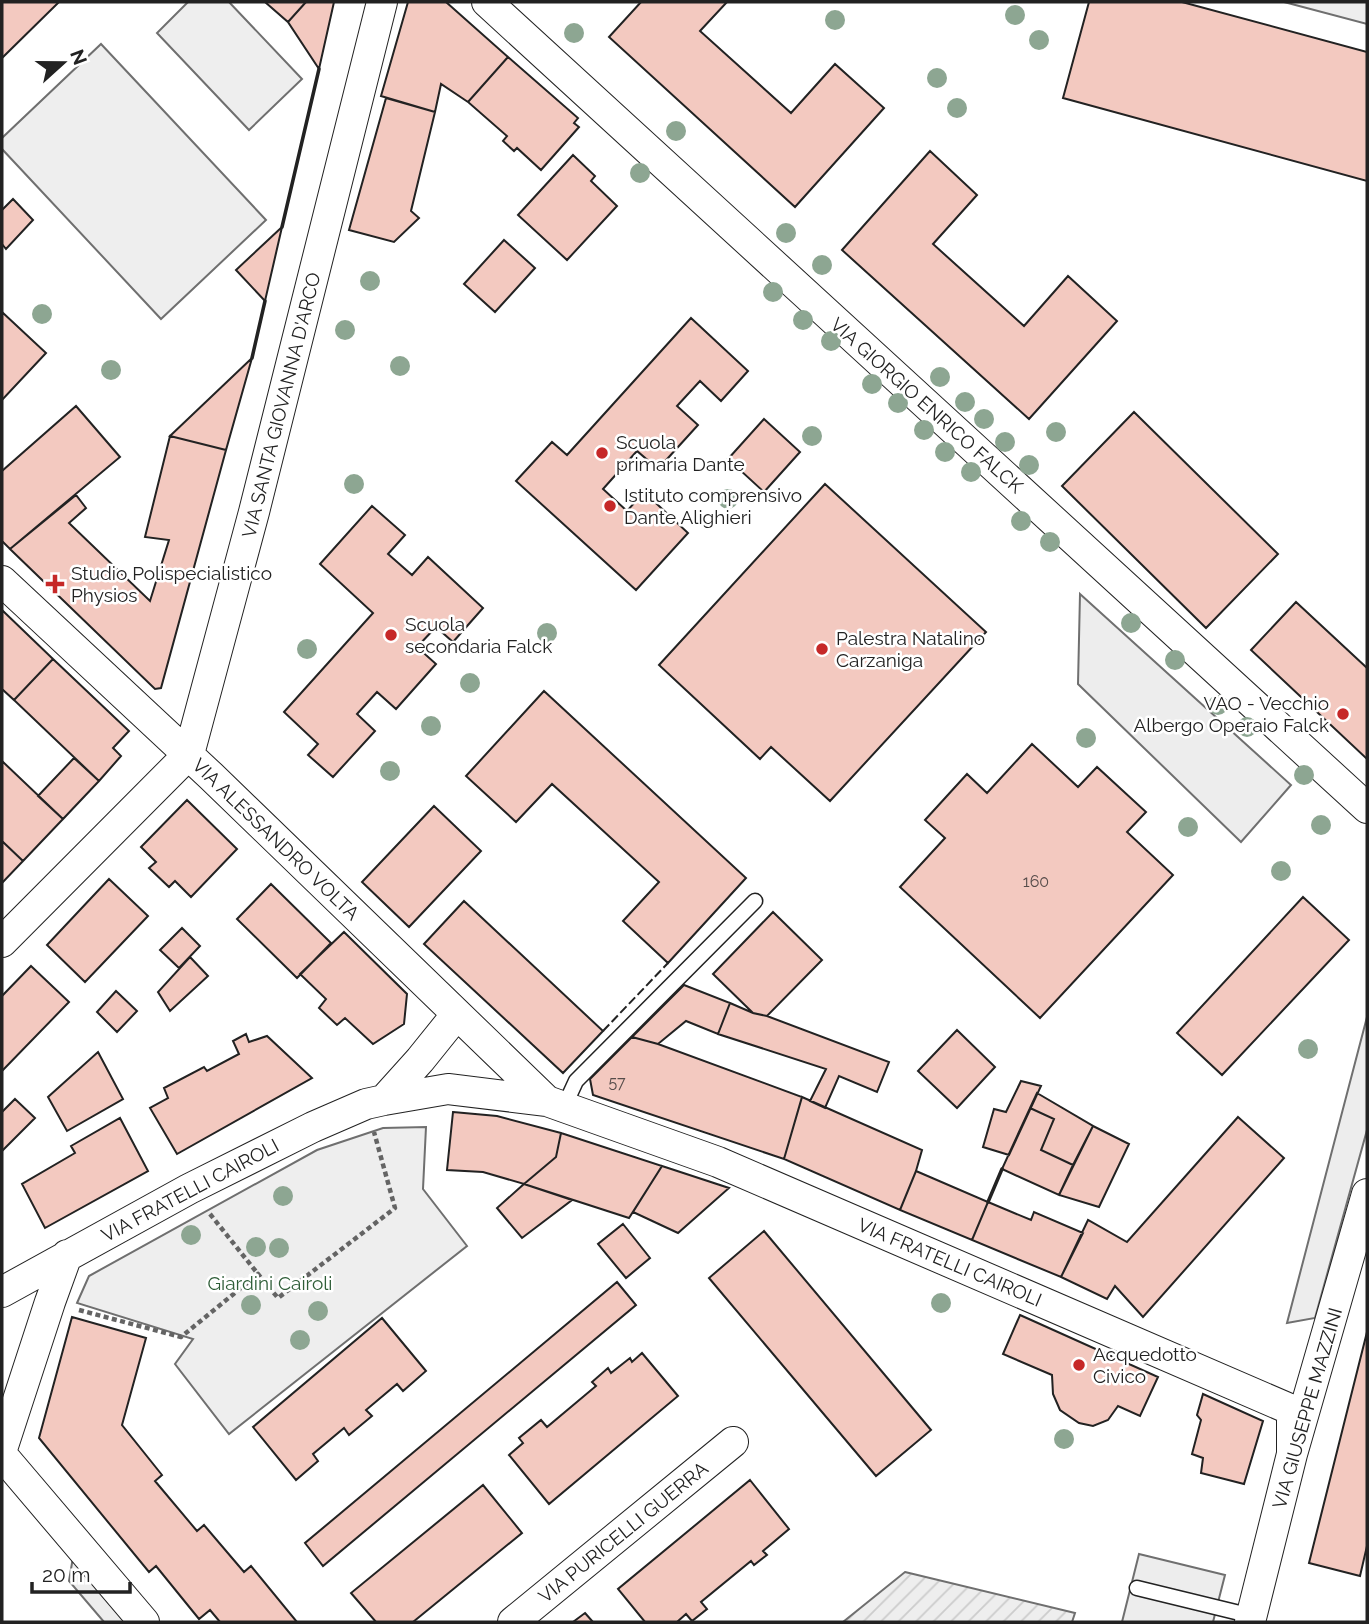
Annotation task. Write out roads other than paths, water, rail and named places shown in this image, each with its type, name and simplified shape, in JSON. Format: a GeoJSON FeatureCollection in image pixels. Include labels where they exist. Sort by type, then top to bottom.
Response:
{"type":"FeatureCollection","features":[{"type":"Feature","properties":{"kind":"street","name":"VIA SANTA GIOVANNA D'ARCO"},"geometry":{"type":"LineString","coordinates":[[2,942],[189,754],[257,498],[382,2]]}},
{"type":"Feature","properties":{"kind":"street","name":"VIA GIORGIO ENRICO FALCK"},"geometry":{"type":"LineString","coordinates":[[487,2],[1367,808]]}},
{"type":"Feature","properties":{"kind":"street","name":"VIA ALESSANDRO VOLTA"},"geometry":{"type":"LineString","coordinates":[[2,581],[189,754],[457,1014],[556,1104]]}},
{"type":"Feature","properties":{"kind":"street","name":"VIA FRATELLI CAIROLI"},"geometry":{"type":"LineString","coordinates":[[375,1102],[421,1060],[457,1014]]}},
{"type":"Feature","properties":{"kind":"street","name":"VIA FRATELLI CAIROLI"},"geometry":{"type":"LineString","coordinates":[[2,1292],[189,1189],[313,1127],[375,1102],[449,1088],[556,1104],[718,1162],[1292,1410],[1292,1454]]}},
{"type":"Feature","properties":{"kind":"street","name":"VIA GIUSEPPE MAZZINI"},"geometry":{"type":"LineString","coordinates":[[1251,1619],[1292,1454],[1367,1194]]}},
{"type":"Feature","properties":{"kind":"street"},"geometry":{"type":"LineString","coordinates":[[2,1448],[67,1255]]}},
{"type":"Feature","properties":{"kind":"street","name":"VIA PURICELLI GUERRA"},"geometry":{"type":"LineString","coordinates":[[513,1622],[733,1442]]}},
{"type":"Feature","properties":{"kind":"street"},"geometry":{"type":"LineString","coordinates":[[2,1455],[144,1622]]}},
{"type":"Feature","properties":{"kind":"lane"},"geometry":{"type":"LineString","coordinates":[[556,1104],[755,901]]}},
{"type":"Feature","properties":{"kind":"lane"},"geometry":{"type":"LineString","coordinates":[[1137,1588],[1251,1619]]}},
{"type":"Feature","properties":{"kind":"place","name":"Scuola primaria Dante"},"geometry":{"type":"Point","coordinates":[602,453]}},
{"type":"Feature","properties":{"kind":"place","name":"Istituto comprensivo Dante Alighieri"},"geometry":{"type":"Point","coordinates":[610,506]}},
{"type":"Feature","properties":{"kind":"place","name":"Studio Polispecialistico Physios"},"geometry":{"type":"Point","coordinates":[55,584]}},
{"type":"Feature","properties":{"kind":"place","name":"Scuola secondaria Falck"},"geometry":{"type":"Point","coordinates":[391,635]}},
{"type":"Feature","properties":{"kind":"place","name":"Palestra Natalino Carzaniga"},"geometry":{"type":"Point","coordinates":[822,649]}},
{"type":"Feature","properties":{"kind":"place","name":"VAO - Vecchio Albergo Operaio Falck"},"geometry":{"type":"Point","coordinates":[1343,714]}},
{"type":"Feature","properties":{"kind":"place","name":"Acquedotto Civico"},"geometry":{"type":"Point","coordinates":[1079,1365]}},
{"type":"Feature","properties":{"kind":"park label","name":"Giardini Cairoli"},"geometry":{"type":"Point","coordinates":[270,1283]}}]}
